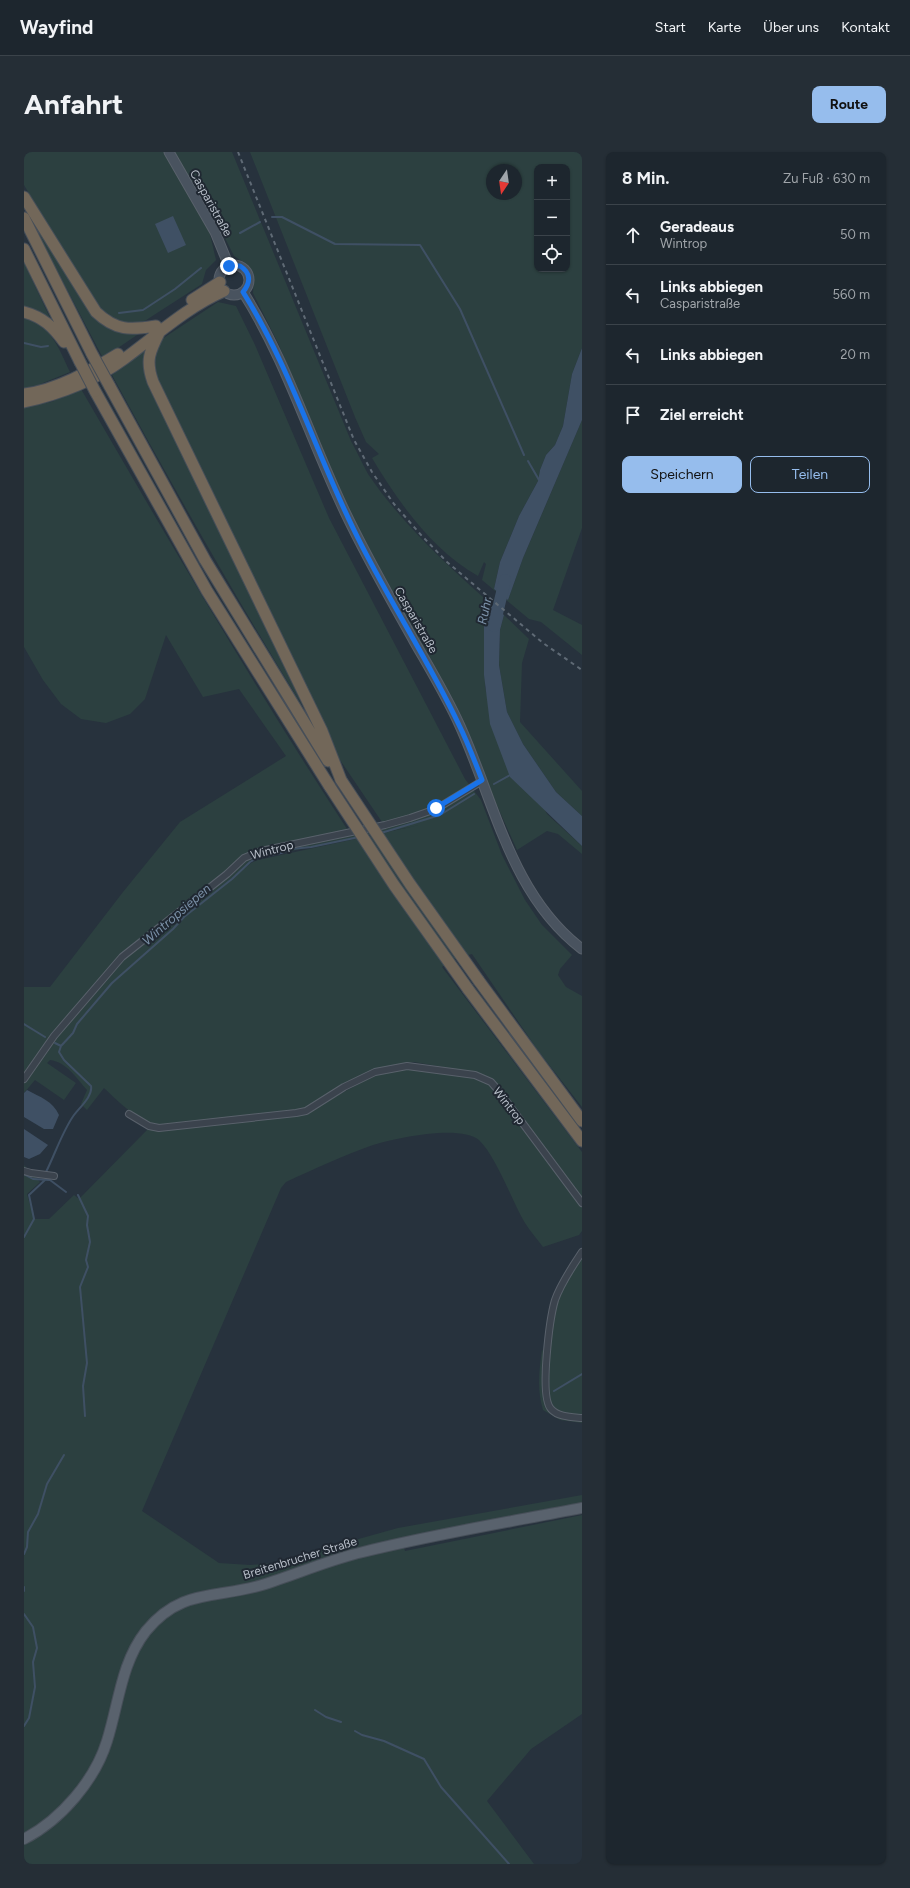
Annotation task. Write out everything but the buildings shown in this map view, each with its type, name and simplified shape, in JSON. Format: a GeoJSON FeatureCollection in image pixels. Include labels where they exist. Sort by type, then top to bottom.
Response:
{"type":"FeatureCollection","features":[{"type":"Feature","properties":{"kind":"highway"},"geometry":{"type":"LineString","coordinates":[[24,197],[100,315],[109,322],[125,329],[158,329]]}},
{"type":"Feature","properties":{"kind":"highway"},"geometry":{"type":"LineString","coordinates":[[24,218],[92,354],[205,560],[291,703],[410,884],[582,1121]]}},
{"type":"Feature","properties":{"kind":"highway"},"geometry":{"type":"LineString","coordinates":[[24,249],[80,362],[207,591],[330,787],[394,885],[468,989],[582,1141]]}},
{"type":"Feature","properties":{"kind":"highway"},"geometry":{"type":"LineString","coordinates":[[24,394],[57,386],[89,370],[158,329],[222,286]]}},
{"type":"Feature","properties":{"kind":"highway"},"geometry":{"type":"LineString","coordinates":[[24,312],[41,318],[51,326],[80,362]]}},
{"type":"Feature","properties":{"kind":"highway"},"geometry":{"type":"LineString","coordinates":[[24,402],[56,394],[88,381],[123,360],[158,329]]}},
{"type":"Feature","properties":{"kind":"highway"},"geometry":{"type":"LineString","coordinates":[[158,329],[148,359],[151,375],[322,731],[341,780]]}},
{"type":"Feature","properties":{"kind":"main road","name":"Casparistraße"},"geometry":{"type":"LineString","coordinates":[[169,152],[215,232],[229,266]]}},
{"type":"Feature","properties":{"kind":"main road"},"geometry":{"type":"LineString","coordinates":[[229,266],[240,266],[248,275],[249,281],[243,292],[233,294],[222,286],[222,272],[229,266]]}},
{"type":"Feature","properties":{"kind":"main road","name":"Casparistraße"},"geometry":{"type":"LineString","coordinates":[[243,292],[262,324],[366,556],[449,704],[469,746],[508,849],[521,876],[543,911],[558,929],[582,949]]}},
{"type":"Feature","properties":{"kind":"main road","name":"Breitenbrucher Straße"},"geometry":{"type":"LineString","coordinates":[[24,1839],[38,1831],[57,1815],[88,1780],[106,1745],[125,1670],[132,1652],[147,1630],[169,1610],[200,1596],[260,1586],[347,1556],[456,1531],[582,1508]]}},
{"type":"Feature","properties":{"kind":"street","name":"Wintrop"},"geometry":{"type":"LineString","coordinates":[[24,1079],[54,1036],[122,957],[227,874],[244,858],[261,850],[385,825],[410,818],[436,808],[482,780]]}},
{"type":"Feature","properties":{"kind":"street","name":"Wintrop"},"geometry":{"type":"LineString","coordinates":[[129,1114],[149,1126],[159,1128],[296,1113],[306,1111],[344,1087],[383,1070],[414,1066],[475,1075],[491,1082],[498,1090],[582,1203]]}},
{"type":"Feature","properties":{"kind":"street"},"geometry":{"type":"LineString","coordinates":[[24,1171],[54,1176]]}},
{"type":"Feature","properties":{"kind":"street"},"geometry":{"type":"LineString","coordinates":[[582,1252],[555,1300],[547,1354],[546,1390],[548,1406],[552,1410],[564,1416],[582,1418]]}},
{"type":"Feature","properties":{"kind":"green space"},"geometry":{"type":"Polygon","coordinates":[[[24,152],[165,152],[209,230],[216,260],[206,270],[202,284],[140,324],[120,323],[106,315],[90,295],[24,185],[24,152]]]}},
{"type":"Feature","properties":{"kind":"green space"},"geometry":{"type":"Polygon","coordinates":[[[173,152],[232,152],[351,441],[368,474],[410,527],[458,575],[492,605],[484,627],[485,687],[488,699],[547,814],[582,846],[582,854],[558,834],[547,831],[517,850],[486,781],[347,507],[278,343],[253,293],[254,277],[245,263],[234,256],[220,228],[173,152]]]}},
{"type":"Feature","properties":{"kind":"green space"},"geometry":{"type":"Polygon","coordinates":[[[250,152],[582,152],[582,348],[572,374],[563,426],[555,445],[546,455],[540,470],[538,481],[519,516],[500,562],[494,589],[508,600],[523,558],[582,420],[582,528],[553,610],[582,625],[582,655],[541,622],[529,619],[482,580],[486,564],[484,562],[478,576],[461,565],[431,539],[393,492],[372,458],[379,454],[366,442],[250,152]]]}},
{"type":"Feature","properties":{"kind":"green space"},"geometry":{"type":"Polygon","coordinates":[[[24,203],[92,310],[143,331],[103,358],[24,208],[24,203]]]}},
{"type":"Feature","properties":{"kind":"green space"},"geometry":{"type":"Polygon","coordinates":[[[24,263],[51,320],[39,311],[24,308],[24,263]]]}},
{"type":"Feature","properties":{"kind":"green space"},"geometry":{"type":"Polygon","coordinates":[[[218,302],[236,306],[255,345],[329,518],[465,779],[481,800],[502,855],[525,900],[542,925],[572,955],[560,969],[558,975],[566,987],[582,996],[582,1107],[539,1052],[472,954],[451,960],[442,967],[582,1152],[582,1231],[579,1235],[543,1247],[525,1223],[498,1167],[485,1147],[479,1140],[470,1135],[458,1133],[427,1134],[383,1142],[340,1158],[286,1182],[281,1188],[142,1511],[219,1563],[250,1565],[273,1563],[398,1528],[582,1495],[582,1504],[401,1539],[405,1551],[582,1515],[582,1714],[531,1749],[487,1801],[534,1864],[24,1864],[24,1165],[40,1182],[27,1194],[34,1219],[49,1219],[74,1195],[79,1199],[148,1129],[160,1130],[305,1113],[377,1074],[408,1067],[478,1079],[478,1073],[414,1062],[376,1069],[304,1110],[160,1125],[144,1120],[129,1111],[104,1088],[87,1110],[81,1104],[87,1090],[67,1067],[56,1061],[50,1060],[47,1063],[76,1083],[64,1100],[35,1080],[24,1093],[24,987],[50,987],[123,892],[180,822],[286,756],[239,689],[203,697],[166,635],[145,699],[130,714],[106,723],[81,719],[61,704],[43,680],[24,647],[24,406],[51,402],[81,389],[211,611],[347,829],[382,822],[336,754],[154,374],[153,351],[162,339],[218,302]],[[420,825],[252,859],[230,880],[251,863],[258,860],[420,825]]]}},
{"type":"Feature","properties":{"kind":"green space"},"geometry":{"type":"Polygon","coordinates":[[[24,318],[33,321],[48,332],[58,346],[70,372],[38,385],[24,388],[24,318]]]}},
{"type":"Feature","properties":{"kind":"green space"},"geometry":{"type":"Polygon","coordinates":[[[148,347],[144,359],[303,707],[205,542],[112,375],[148,347]]]}},
{"type":"Feature","properties":{"kind":"green space"},"geometry":{"type":"Polygon","coordinates":[[[504,615],[529,639],[522,663],[520,722],[582,791],[582,816],[556,792],[523,744],[507,712],[499,665],[500,630],[504,615]]]}},
{"type":"Feature","properties":{"kind":"green space"},"geometry":{"type":"Polygon","coordinates":[[[582,1256],[582,1423],[560,1420],[543,1410],[539,1380],[542,1350],[545,1352],[549,1348],[557,1303],[565,1283],[582,1256]]]}},
{"type":"Feature","properties":{"kind":"water"},"geometry":{"type":"Polygon","coordinates":[[[173,216],[186,245],[168,253],[155,224],[173,216]]]}},
{"type":"Feature","properties":{"kind":"water"},"geometry":{"type":"Polygon","coordinates":[[[582,348],[582,420],[523,558],[508,600],[494,589],[500,562],[519,516],[538,481],[540,470],[546,455],[555,445],[563,426],[572,374],[582,348]]]}},
{"type":"Feature","properties":{"kind":"water"},"geometry":{"type":"Polygon","coordinates":[[[492,605],[504,615],[500,630],[499,665],[507,712],[523,744],[556,792],[582,816],[582,846],[510,777],[490,724],[484,675],[484,627],[492,605]]]}},
{"type":"Feature","properties":{"kind":"water"},"geometry":{"type":"Polygon","coordinates":[[[27,1090],[46,1100],[56,1110],[59,1115],[53,1129],[44,1129],[24,1117],[24,1093],[27,1090]]]}},
{"type":"Feature","properties":{"kind":"water"},"geometry":{"type":"Polygon","coordinates":[[[24,1129],[48,1145],[40,1154],[29,1159],[24,1157],[24,1129]]]}},
{"type":"Feature","properties":{"kind":"waterway"},"geometry":{"type":"LineString","coordinates":[[272,217],[282,217],[335,244],[420,245],[460,309],[524,455]]}},
{"type":"Feature","properties":{"kind":"waterway"},"geometry":{"type":"LineString","coordinates":[[240,233],[260,222]]}},
{"type":"Feature","properties":{"kind":"waterway"},"geometry":{"type":"LineString","coordinates":[[119,313],[143,310],[175,289],[201,268]]}},
{"type":"Feature","properties":{"kind":"waterway"},"geometry":{"type":"LineString","coordinates":[[24,343],[41,347],[48,346]]}},
{"type":"Feature","properties":{"kind":"waterway"},"geometry":{"type":"LineString","coordinates":[[528,461],[539,480]]}},
{"type":"Feature","properties":{"kind":"waterway","name":"Ruhr"},"geometry":{"type":"LineString","coordinates":[[494,626],[505,580]]}},
{"type":"Feature","properties":{"kind":"waterway"},"geometry":{"type":"LineString","coordinates":[[494,784],[510,775]]}},
{"type":"Feature","properties":{"kind":"waterway","name":"Wintropsiepen"},"geometry":{"type":"LineString","coordinates":[[381,833],[440,815],[474,794]]}},
{"type":"Feature","properties":{"kind":"waterway","name":"Wintropsiepen"},"geometry":{"type":"LineString","coordinates":[[46,1172],[66,1128],[74,1115],[83,1105],[91,1090],[91,1086],[64,1060],[59,1052],[61,1046],[73,1033],[77,1024],[112,983],[173,929],[184,917],[232,879],[250,862],[257,858],[281,853],[291,849],[311,847],[359,837]]}},
{"type":"Feature","properties":{"kind":"waterway"},"geometry":{"type":"LineString","coordinates":[[24,1024],[45,1037]]}},
{"type":"Feature","properties":{"kind":"waterway","name":"Wintropsiepen"},"geometry":{"type":"LineString","coordinates":[[55,1043],[61,1046]]}},
{"type":"Feature","properties":{"kind":"waterway","name":"Wintropsiepen"},"geometry":{"type":"LineString","coordinates":[[24,1174],[33,1179],[50,1180],[66,1192]]}},
{"type":"Feature","properties":{"kind":"waterway","name":"Wintropsiepen"},"geometry":{"type":"LineString","coordinates":[[24,1237],[34,1219],[29,1195],[46,1179]]}},
{"type":"Feature","properties":{"kind":"waterway"},"geometry":{"type":"LineString","coordinates":[[78,1195],[88,1216],[87,1225],[90,1242],[86,1260],[88,1267],[80,1287],[87,1363],[83,1386],[85,1416]]}},
{"type":"Feature","properties":{"kind":"waterway"},"geometry":{"type":"LineString","coordinates":[[554,1391],[582,1374]]}},
{"type":"Feature","properties":{"kind":"waterway"},"geometry":{"type":"LineString","coordinates":[[24,1554],[27,1547],[28,1532],[38,1514],[47,1484],[64,1455]]}},
{"type":"Feature","properties":{"kind":"waterway"},"geometry":{"type":"LineString","coordinates":[[24,1614],[33,1627],[37,1648],[33,1662],[35,1687],[29,1718],[24,1726]]}},
{"type":"Feature","properties":{"kind":"waterway"},"geometry":{"type":"LineString","coordinates":[[315,1710],[326,1717],[341,1722]]}},
{"type":"Feature","properties":{"kind":"waterway"},"geometry":{"type":"LineString","coordinates":[[355,1731],[362,1735],[384,1741],[424,1759],[441,1787],[509,1864]]}},
{"type":"Feature","properties":{"kind":"railway"},"geometry":{"type":"LineString","coordinates":[[238,152],[354,440],[372,472],[394,504],[447,562],[543,643],[582,670]]}},
{"type":"Feature","properties":{"kind":"route"},"geometry":{"type":"LineString","coordinates":[[229,266],[240,266],[248,275],[249,281],[243,292],[262,324],[344,509],[370,562],[460,725],[482,780],[436,808]]}}]}
